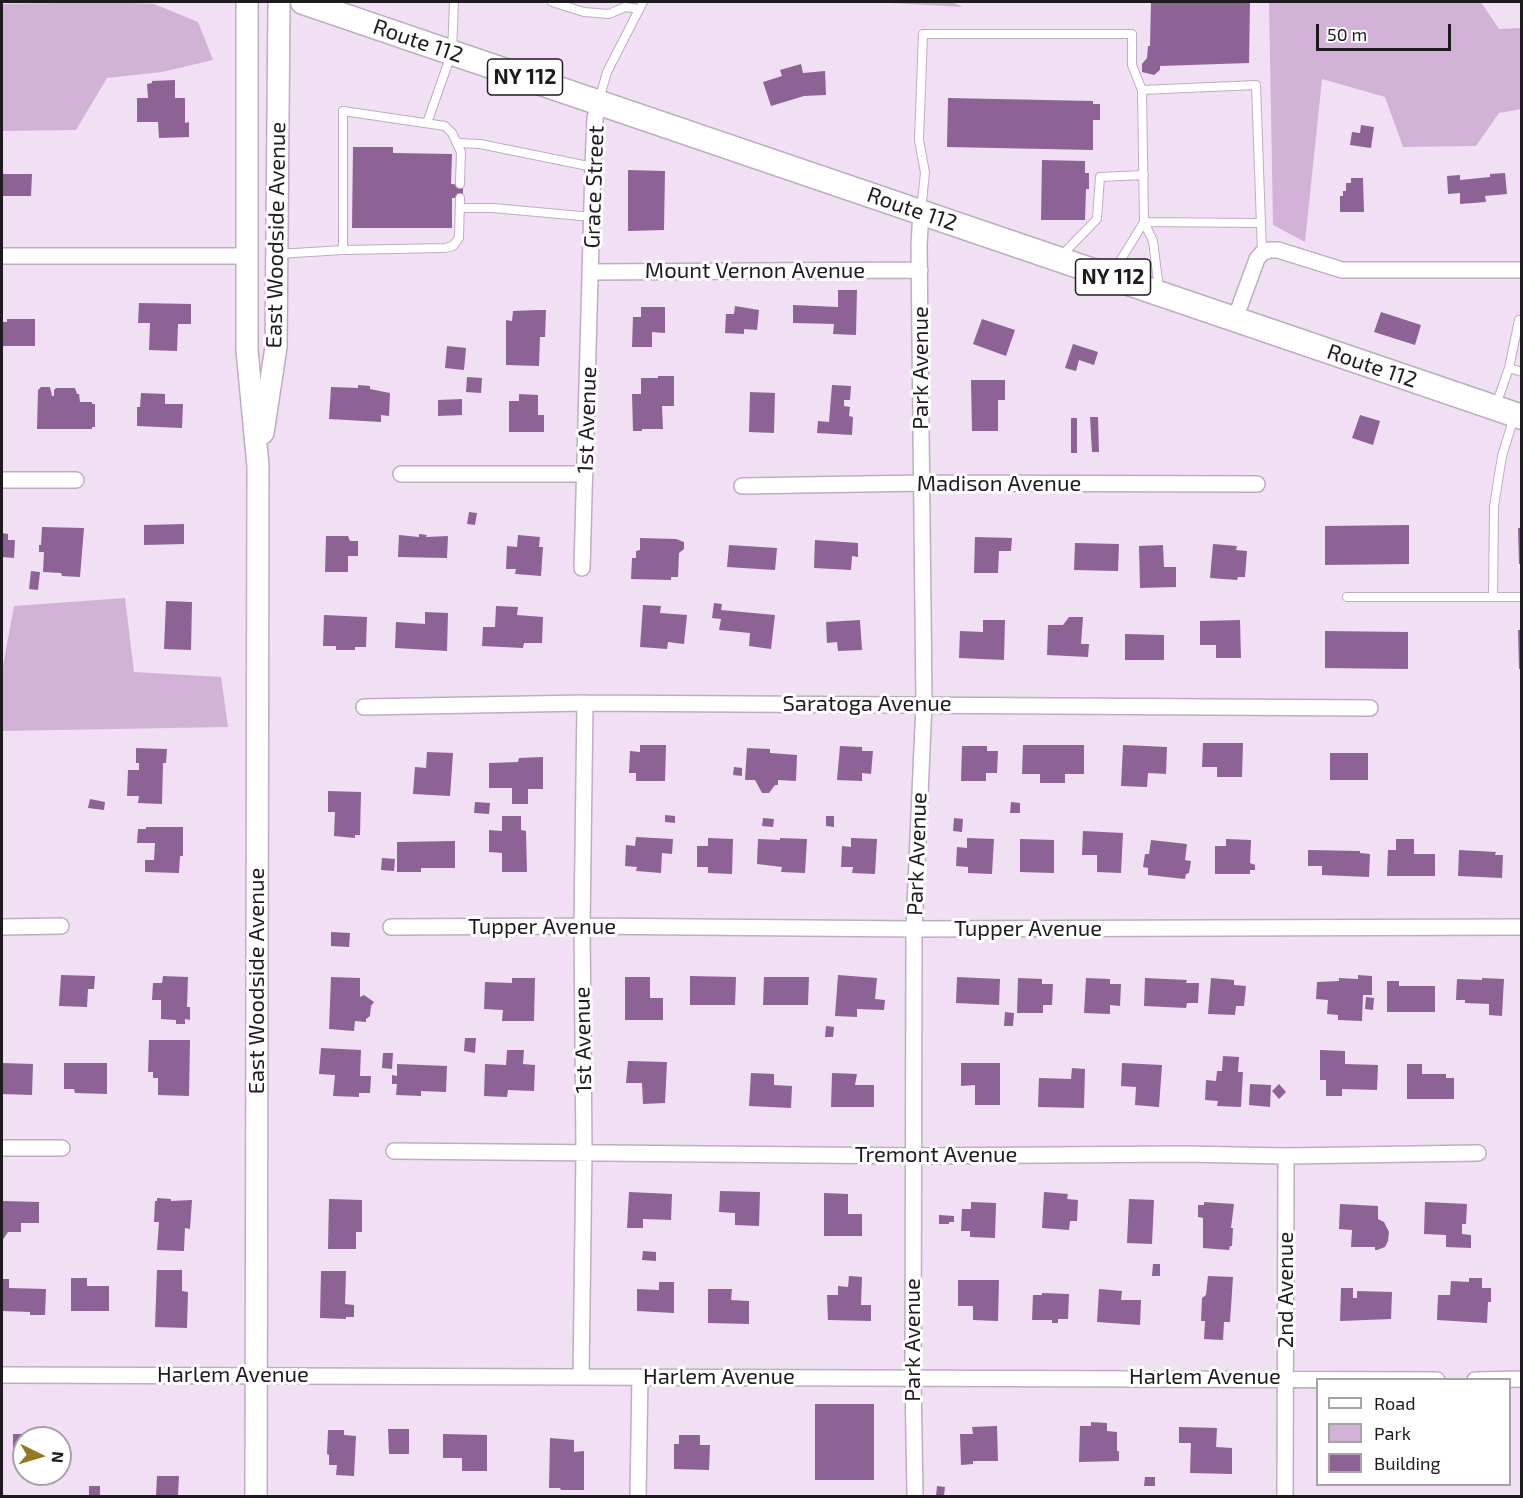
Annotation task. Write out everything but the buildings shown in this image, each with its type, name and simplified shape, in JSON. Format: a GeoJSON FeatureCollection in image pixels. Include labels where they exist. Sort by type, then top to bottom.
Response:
{"type":"FeatureCollection","features":[{"type":"Feature","properties":{"kind":"main road","name":"East Woodside Avenue"},"geometry":{"type":"LineString","coordinates":[[247,2],[247,350],[258,466],[256,1497]]}},
{"type":"Feature","properties":{"kind":"main road","name":"East Woodside Avenue"},"geometry":{"type":"LineString","coordinates":[[258,466],[276,347],[279,2]]}},
{"type":"Feature","properties":{"kind":"main road","name":"Route 112"},"geometry":{"type":"LineString","coordinates":[[303,2],[1510,414]]}},
{"type":"Feature","properties":{"kind":"street","name":"Grace Street"},"geometry":{"type":"LineString","coordinates":[[591,272],[593,166],[598,102]]}},
{"type":"Feature","properties":{"kind":"street","name":"Park Avenue"},"geometry":{"type":"LineString","coordinates":[[915,1497],[914,929],[924,704],[921,212]]}},
{"type":"Feature","properties":{"kind":"street"},"geometry":{"type":"LineString","coordinates":[[1235,319],[1257,259],[1269,250],[1278,250],[1342,270],[1521,270]]}},
{"type":"Feature","properties":{"kind":"street"},"geometry":{"type":"LineString","coordinates":[[2,256],[247,256]]}},
{"type":"Feature","properties":{"kind":"street","name":"Mount Vernon Avenue"},"geometry":{"type":"LineString","coordinates":[[591,272],[920,270]]}},
{"type":"Feature","properties":{"kind":"street","name":"1st Avenue"},"geometry":{"type":"LineString","coordinates":[[582,568],[591,272]]}},
{"type":"Feature","properties":{"kind":"street"},"geometry":{"type":"LineString","coordinates":[[401,474],[585,474]]}},
{"type":"Feature","properties":{"kind":"street"},"geometry":{"type":"LineString","coordinates":[[2,480],[75,480]]}},
{"type":"Feature","properties":{"kind":"street","name":"Madison Avenue"},"geometry":{"type":"LineString","coordinates":[[742,486],[922,483],[1257,484]]}},
{"type":"Feature","properties":{"kind":"street","name":"1st Avenue"},"geometry":{"type":"LineString","coordinates":[[581,1377],[585,703]]}},
{"type":"Feature","properties":{"kind":"street","name":"Saratoga Avenue"},"geometry":{"type":"LineString","coordinates":[[364,707],[585,703],[1370,708]]}},
{"type":"Feature","properties":{"kind":"street"},"geometry":{"type":"LineString","coordinates":[[2,927],[62,926]]}},
{"type":"Feature","properties":{"kind":"street","name":"Tupper Avenue"},"geometry":{"type":"LineString","coordinates":[[391,927],[914,929],[1520,927]]}},
{"type":"Feature","properties":{"kind":"street"},"geometry":{"type":"LineString","coordinates":[[2,1148],[62,1148]]}},
{"type":"Feature","properties":{"kind":"street","name":"Tremont Avenue"},"geometry":{"type":"LineString","coordinates":[[394,1151],[914,1156],[1183,1154],[1286,1156],[1478,1153]]}},
{"type":"Feature","properties":{"kind":"street","name":"2nd Avenue"},"geometry":{"type":"LineString","coordinates":[[1285,1497],[1286,1156]]}},
{"type":"Feature","properties":{"kind":"street","name":"Harlem Avenue"},"geometry":{"type":"LineString","coordinates":[[2,1375],[1316,1378]]}},
{"type":"Feature","properties":{"kind":"street"},"geometry":{"type":"LineString","coordinates":[[638,1497],[640,1377]]}},
{"type":"Feature","properties":{"kind":"lane"},"geometry":{"type":"LineString","coordinates":[[427,123],[452,52],[454,2]]}},
{"type":"Feature","properties":{"kind":"lane"},"geometry":{"type":"LineString","coordinates":[[552,2],[559,2],[584,12],[609,14],[623,4],[641,5],[607,72],[598,102]]}},
{"type":"Feature","properties":{"kind":"lane"},"geometry":{"type":"LineString","coordinates":[[921,212],[925,173],[919,140],[923,34],[1132,34],[1132,65],[1142,90],[1144,222],[1153,241],[1160,293]]}},
{"type":"Feature","properties":{"kind":"lane"},"geometry":{"type":"LineString","coordinates":[[1142,90],[1256,85],[1262,253]]}},
{"type":"Feature","properties":{"kind":"lane"},"geometry":{"type":"LineString","coordinates":[[343,250],[343,111],[445,126],[452,133],[461,152],[460,184]]}},
{"type":"Feature","properties":{"kind":"lane"},"geometry":{"type":"LineString","coordinates":[[458,143],[480,144],[593,166]]}},
{"type":"Feature","properties":{"kind":"lane"},"geometry":{"type":"LineString","coordinates":[[1058,259],[1097,219],[1100,177],[1144,175]]}},
{"type":"Feature","properties":{"kind":"lane"},"geometry":{"type":"LineString","coordinates":[[278,254],[453,246],[459,238],[460,198]]}},
{"type":"Feature","properties":{"kind":"lane"},"geometry":{"type":"LineString","coordinates":[[460,208],[493,208],[591,217]]}},
{"type":"Feature","properties":{"kind":"lane"},"geometry":{"type":"LineString","coordinates":[[1144,222],[1260,223]]}},
{"type":"Feature","properties":{"kind":"lane"},"geometry":{"type":"LineString","coordinates":[[1111,277],[1144,222]]}},
{"type":"Feature","properties":{"kind":"lane"},"geometry":{"type":"LineString","coordinates":[[1493,597],[1494,506],[1510,414],[1509,368],[1519,320],[1521,320]]}},
{"type":"Feature","properties":{"kind":"lane"},"geometry":{"type":"LineString","coordinates":[[1509,368],[1521,372]]}},
{"type":"Feature","properties":{"kind":"lane"},"geometry":{"type":"LineString","coordinates":[[1347,597],[1521,597]]}},
{"type":"Feature","properties":{"kind":"green space"},"geometry":{"type":"Polygon","coordinates":[[[109,2],[154,4],[198,22],[213,60],[162,72],[107,78],[76,130],[2,131],[2,4],[109,2]]]}},
{"type":"Feature","properties":{"kind":"green space"},"geometry":{"type":"Polygon","coordinates":[[[870,2],[952,2],[963,7],[870,2]]]}},
{"type":"Feature","properties":{"kind":"green space"},"geometry":{"type":"Polygon","coordinates":[[[1269,2],[1481,2],[1499,29],[1521,28],[1521,109],[1499,113],[1476,146],[1403,147],[1385,97],[1322,79],[1305,242],[1273,225],[1269,2]]]}},
{"type":"Feature","properties":{"kind":"green space"},"geometry":{"type":"Polygon","coordinates":[[[125,598],[134,672],[221,677],[228,727],[2,731],[2,671],[14,606],[125,598]]]}}]}
